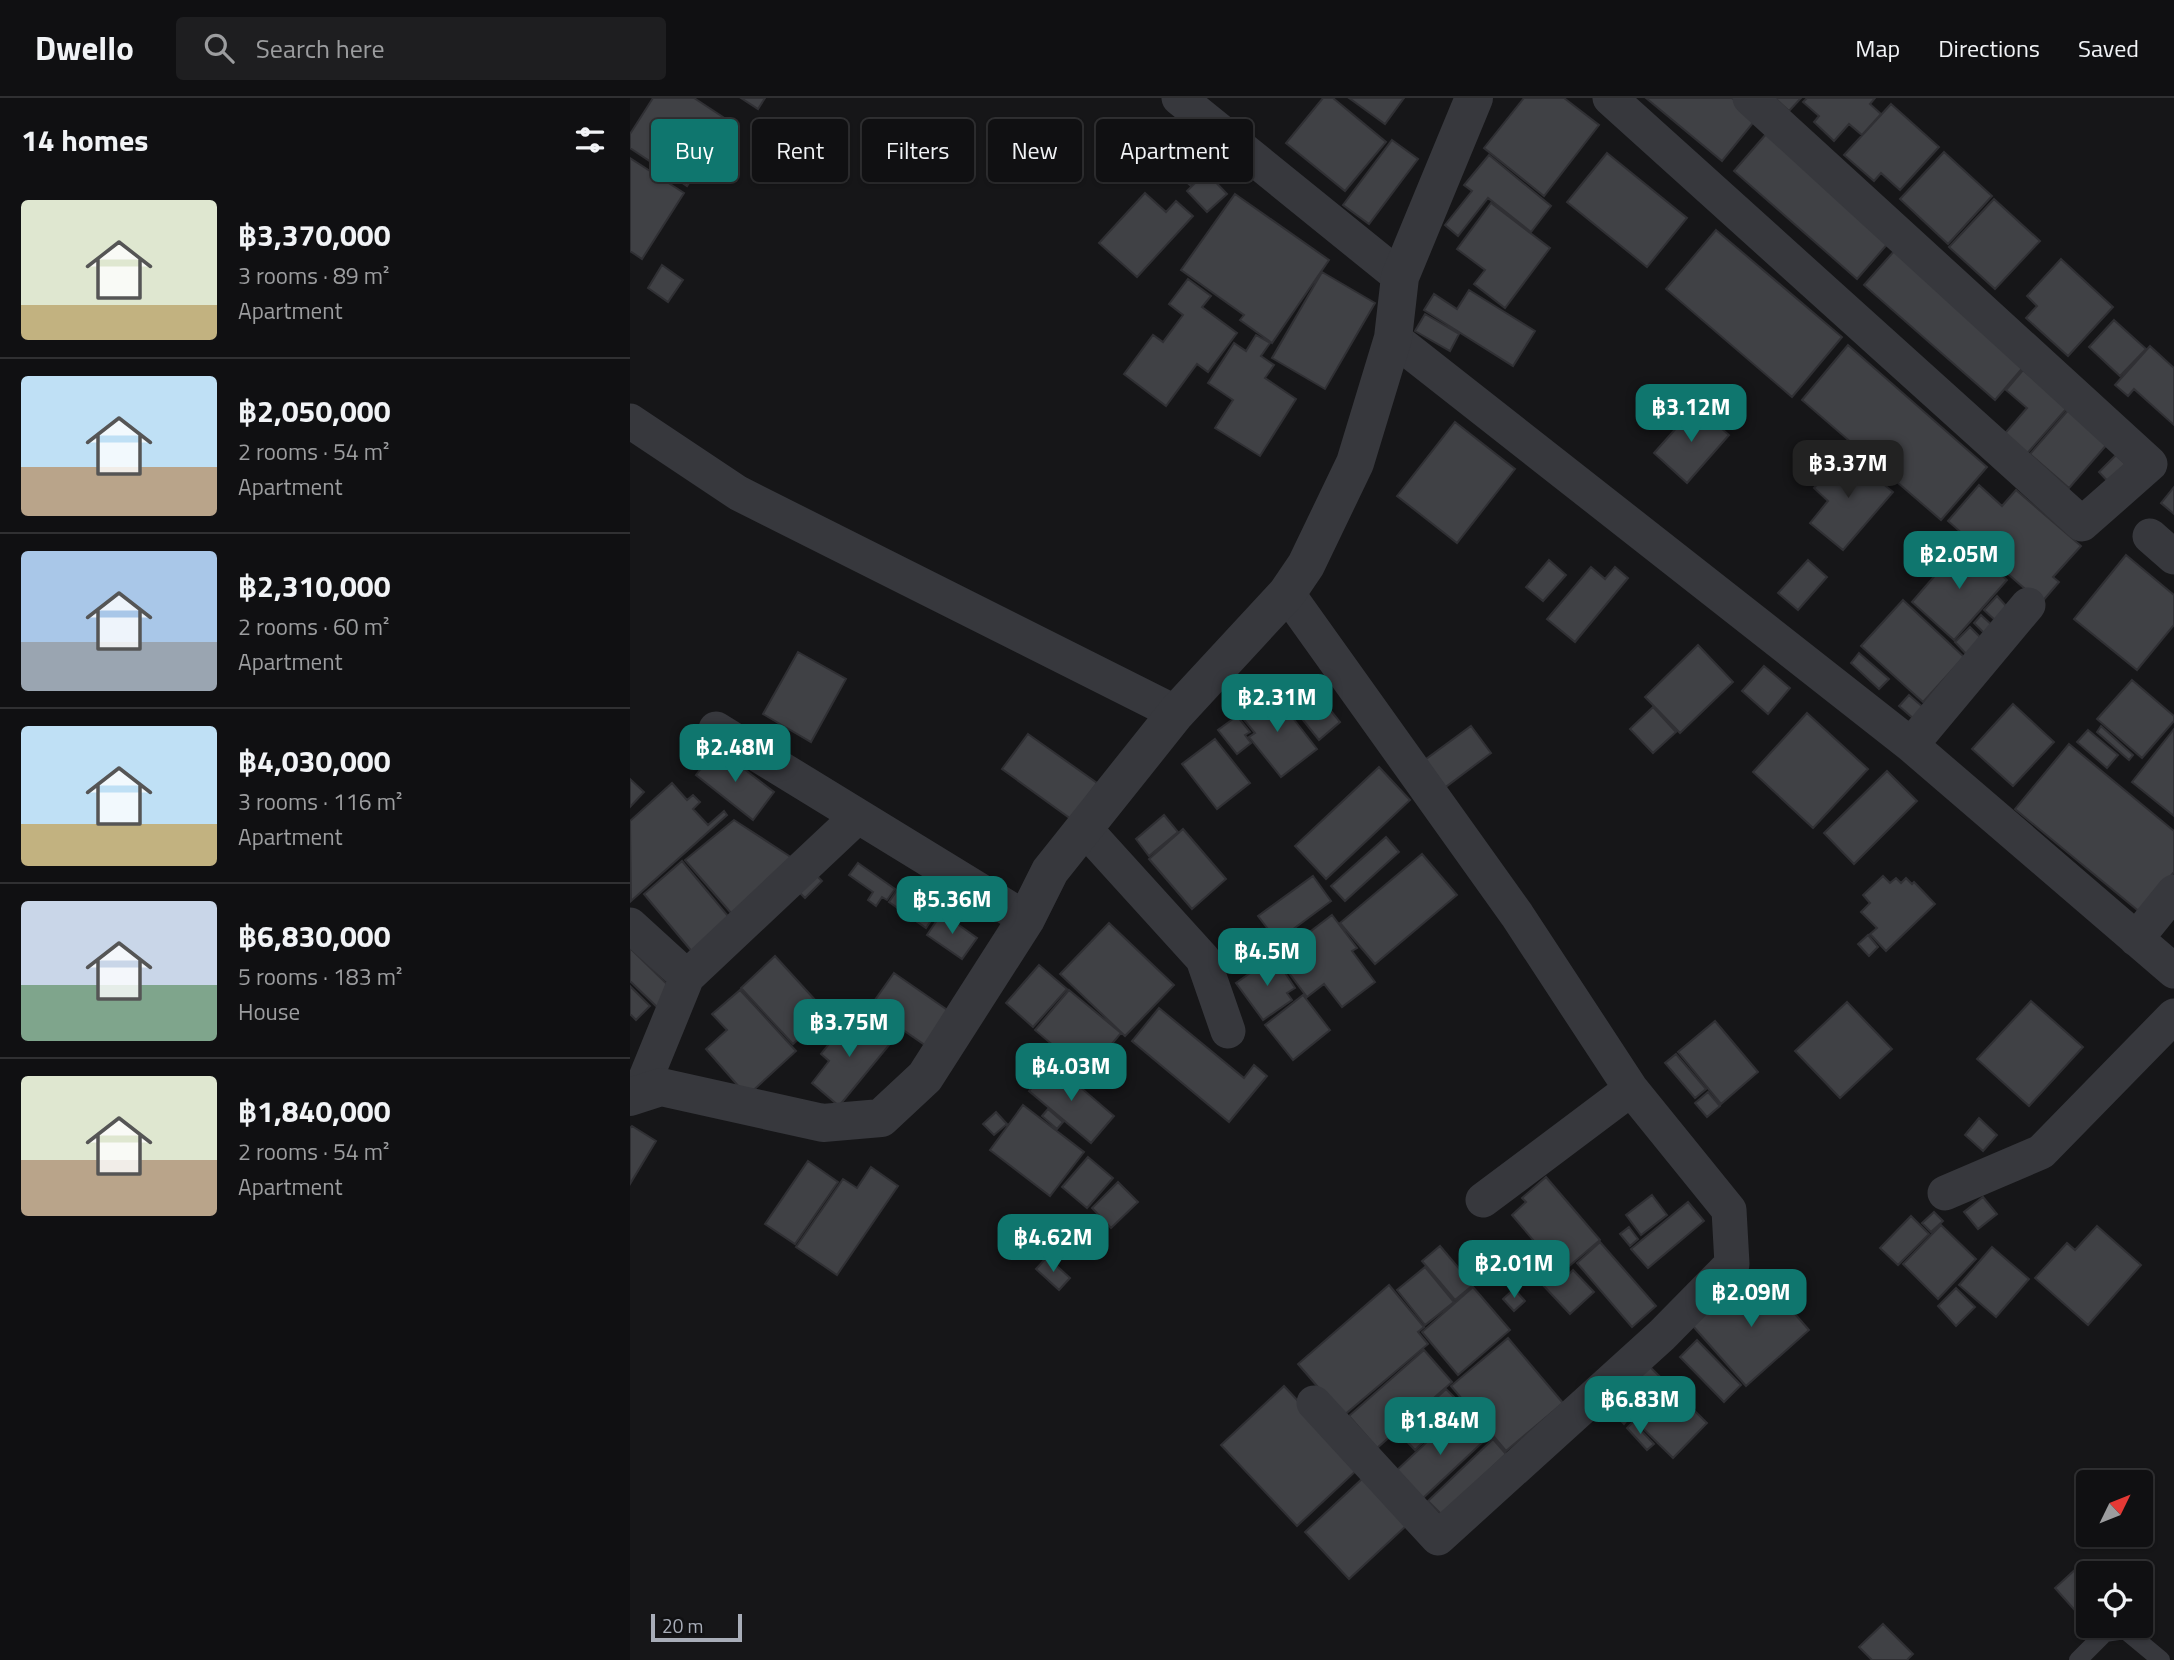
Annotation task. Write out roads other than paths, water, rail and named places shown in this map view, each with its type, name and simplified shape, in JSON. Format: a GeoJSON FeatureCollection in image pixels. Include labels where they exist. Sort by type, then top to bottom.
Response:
{"type":"FeatureCollection","features":[{"type":"Feature","properties":{"kind":"street"},"geometry":{"type":"LineString","coordinates":[[1179,98],[1400,277]]}},
{"type":"Feature","properties":{"kind":"street"},"geometry":{"type":"LineString","coordinates":[[635,1095],[661,1087],[823,1123],[881,1118],[925,1077],[1026,919],[1050,871],[1176,713],[1287,593],[1306,565],[1356,463],[1393,338],[1400,277],[1474,98]]}},
{"type":"Feature","properties":{"kind":"street"},"geometry":{"type":"LineString","coordinates":[[1611,98],[2082,524],[2150,464],[1749,98]]}},
{"type":"Feature","properties":{"kind":"street"},"geometry":{"type":"LineString","coordinates":[[1393,338],[1911,745],[2174,971]]}},
{"type":"Feature","properties":{"kind":"street"},"geometry":{"type":"LineString","coordinates":[[630,421],[738,493],[1176,713]]}},
{"type":"Feature","properties":{"kind":"street"},"geometry":{"type":"LineString","coordinates":[[1287,593],[1517,915],[1631,1089],[1729,1210],[1732,1264],[1662,1335],[1438,1538],[1314,1403]]}},
{"type":"Feature","properties":{"kind":"street"},"geometry":{"type":"LineString","coordinates":[[1911,745],[2028,605]]}},
{"type":"Feature","properties":{"kind":"street"},"geometry":{"type":"LineString","coordinates":[[716,729],[1026,919]]}},
{"type":"Feature","properties":{"kind":"street"},"geometry":{"type":"LineString","coordinates":[[635,1095],[687,977],[858,816]]}},
{"type":"Feature","properties":{"kind":"street"},"geometry":{"type":"LineString","coordinates":[[1084,828],[1203,959],[1228,1031]]}},
{"type":"Feature","properties":{"kind":"street"},"geometry":{"type":"LineString","coordinates":[[2136,939],[2174,892]]}},
{"type":"Feature","properties":{"kind":"street"},"geometry":{"type":"LineString","coordinates":[[630,925],[687,977]]}},
{"type":"Feature","properties":{"kind":"street"},"geometry":{"type":"LineString","coordinates":[[1945,1193],[2041,1152],[2174,1016]]}},
{"type":"Feature","properties":{"kind":"street"},"geometry":{"type":"LineString","coordinates":[[1483,1200],[1631,1089]]}},
{"type":"Feature","properties":{"kind":"lane"},"geometry":{"type":"LineString","coordinates":[[2078,1660],[2105,1633],[2125,1630],[2161,1660]]}}]}
